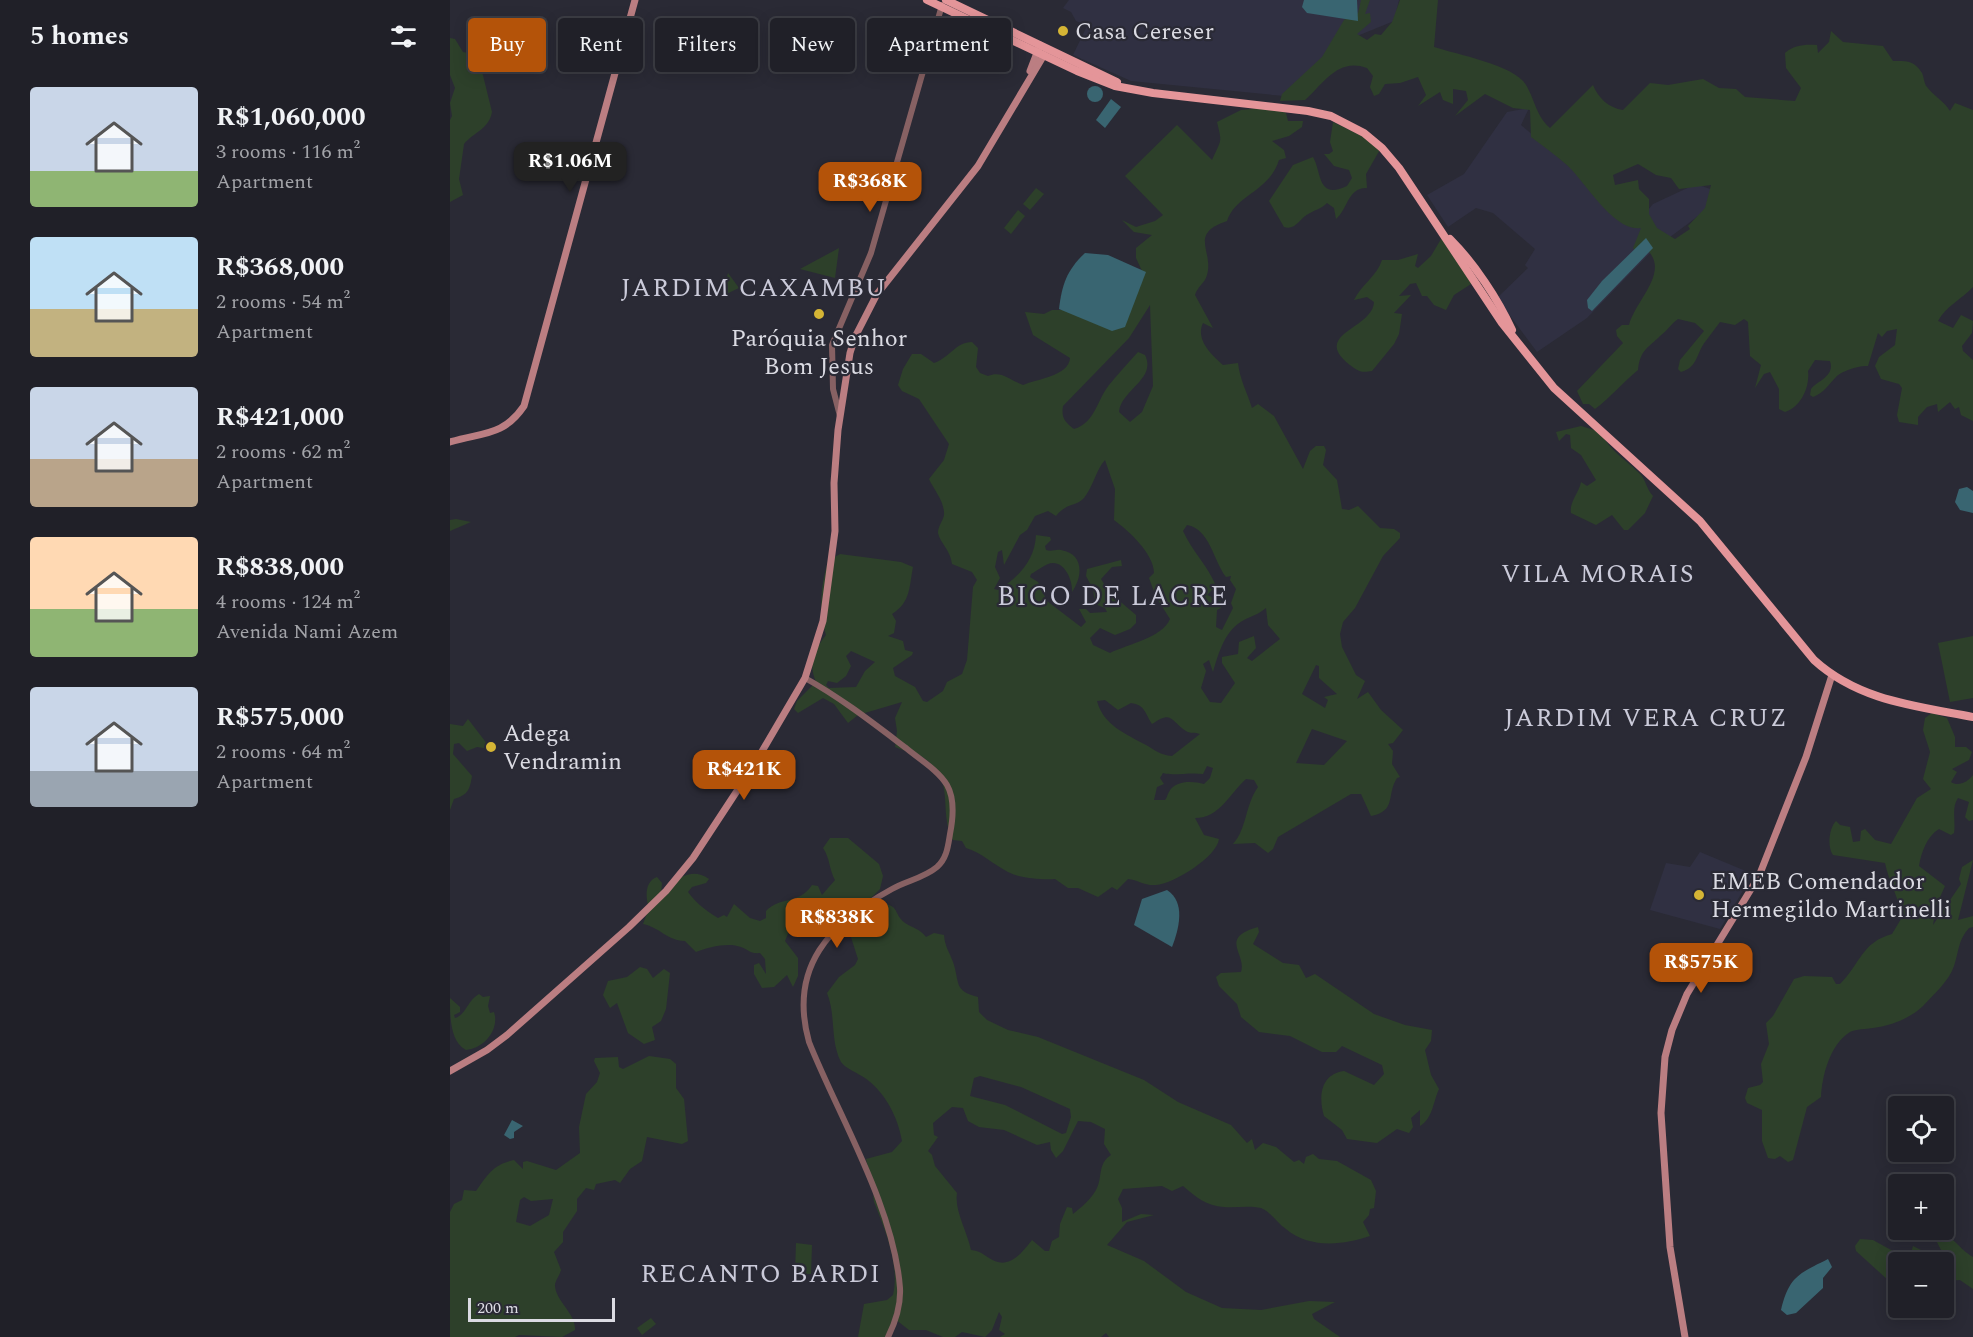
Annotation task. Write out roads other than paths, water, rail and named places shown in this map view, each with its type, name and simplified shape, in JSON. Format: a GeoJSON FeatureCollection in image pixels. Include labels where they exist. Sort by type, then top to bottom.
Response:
{"type":"FeatureCollection","features":[{"type":"Feature","properties":{"kind":"main road"},"geometry":{"type":"LineString","coordinates":[[450,442],[502,429],[517,417],[528,393],[635,0]]}},
{"type":"Feature","properties":{"kind":"main road"},"geometry":{"type":"LineString","coordinates":[[927,0],[944,2],[1098,80],[1153,93],[1308,111],[1352,125],[1375,141],[1391,158],[1446,236],[1502,323],[1515,336],[1557,391],[1700,521],[1747,576],[1801,646],[1832,675],[1867,694],[1886,700],[1973,717]]}},
{"type":"Feature","properties":{"kind":"main road"},"geometry":{"type":"LineString","coordinates":[[450,1071],[487,1050],[507,1035],[630,927],[666,891],[693,858],[754,765],[805,678],[820,635],[835,531],[834,483],[840,417],[850,353],[870,304],[978,165],[1023,88],[1040,51]]}},
{"type":"Feature","properties":{"kind":"main road"},"geometry":{"type":"LineString","coordinates":[[1685,1337],[1671,1264],[1661,1113],[1665,1057],[1672,1030],[1687,994],[1759,876],[1806,757],[1832,675]]}},
{"type":"Feature","properties":{"kind":"street"},"geometry":{"type":"LineString","coordinates":[[840,417],[833,389],[831,345],[871,253],[944,2]]}},
{"type":"Feature","properties":{"kind":"street"},"geometry":{"type":"LineString","coordinates":[[805,678],[863,715],[930,767],[947,784],[952,806],[948,850],[940,863],[928,873],[873,900],[843,923],[813,958],[802,997],[803,1020],[809,1042],[886,1222],[900,1288],[898,1316],[888,1337]]}},
{"type":"Feature","properties":{"kind":"place","name":"Casa Cereser"},"geometry":{"type":"Point","coordinates":[1063,31]}},
{"type":"Feature","properties":{"kind":"place","name":"Paróquia Senhor Bom Jesus"},"geometry":{"type":"Point","coordinates":[819,314]}},
{"type":"Feature","properties":{"kind":"place","name":"Adega Vendramin"},"geometry":{"type":"Point","coordinates":[491,747]}},
{"type":"Feature","properties":{"kind":"place","name":"EMEB Comendador Hermegildo Martinelli"},"geometry":{"type":"Point","coordinates":[1699,895]}},
{"type":"Feature","properties":{"kind":"district","name":"JARDIM CAXAMBU"},"geometry":{"type":"Point","coordinates":[754,287]}},
{"type":"Feature","properties":{"kind":"district","name":"VILA MORAIS"},"geometry":{"type":"Point","coordinates":[1598,573]}},
{"type":"Feature","properties":{"kind":"district","name":"BICO DE LACRE"},"geometry":{"type":"Point","coordinates":[1113,596]}},
{"type":"Feature","properties":{"kind":"district","name":"JARDIM VERA CRUZ"},"geometry":{"type":"Point","coordinates":[1646,717]}},
{"type":"Feature","properties":{"kind":"district","name":"RECANTO BARDI"},"geometry":{"type":"Point","coordinates":[761,1273]}}]}
